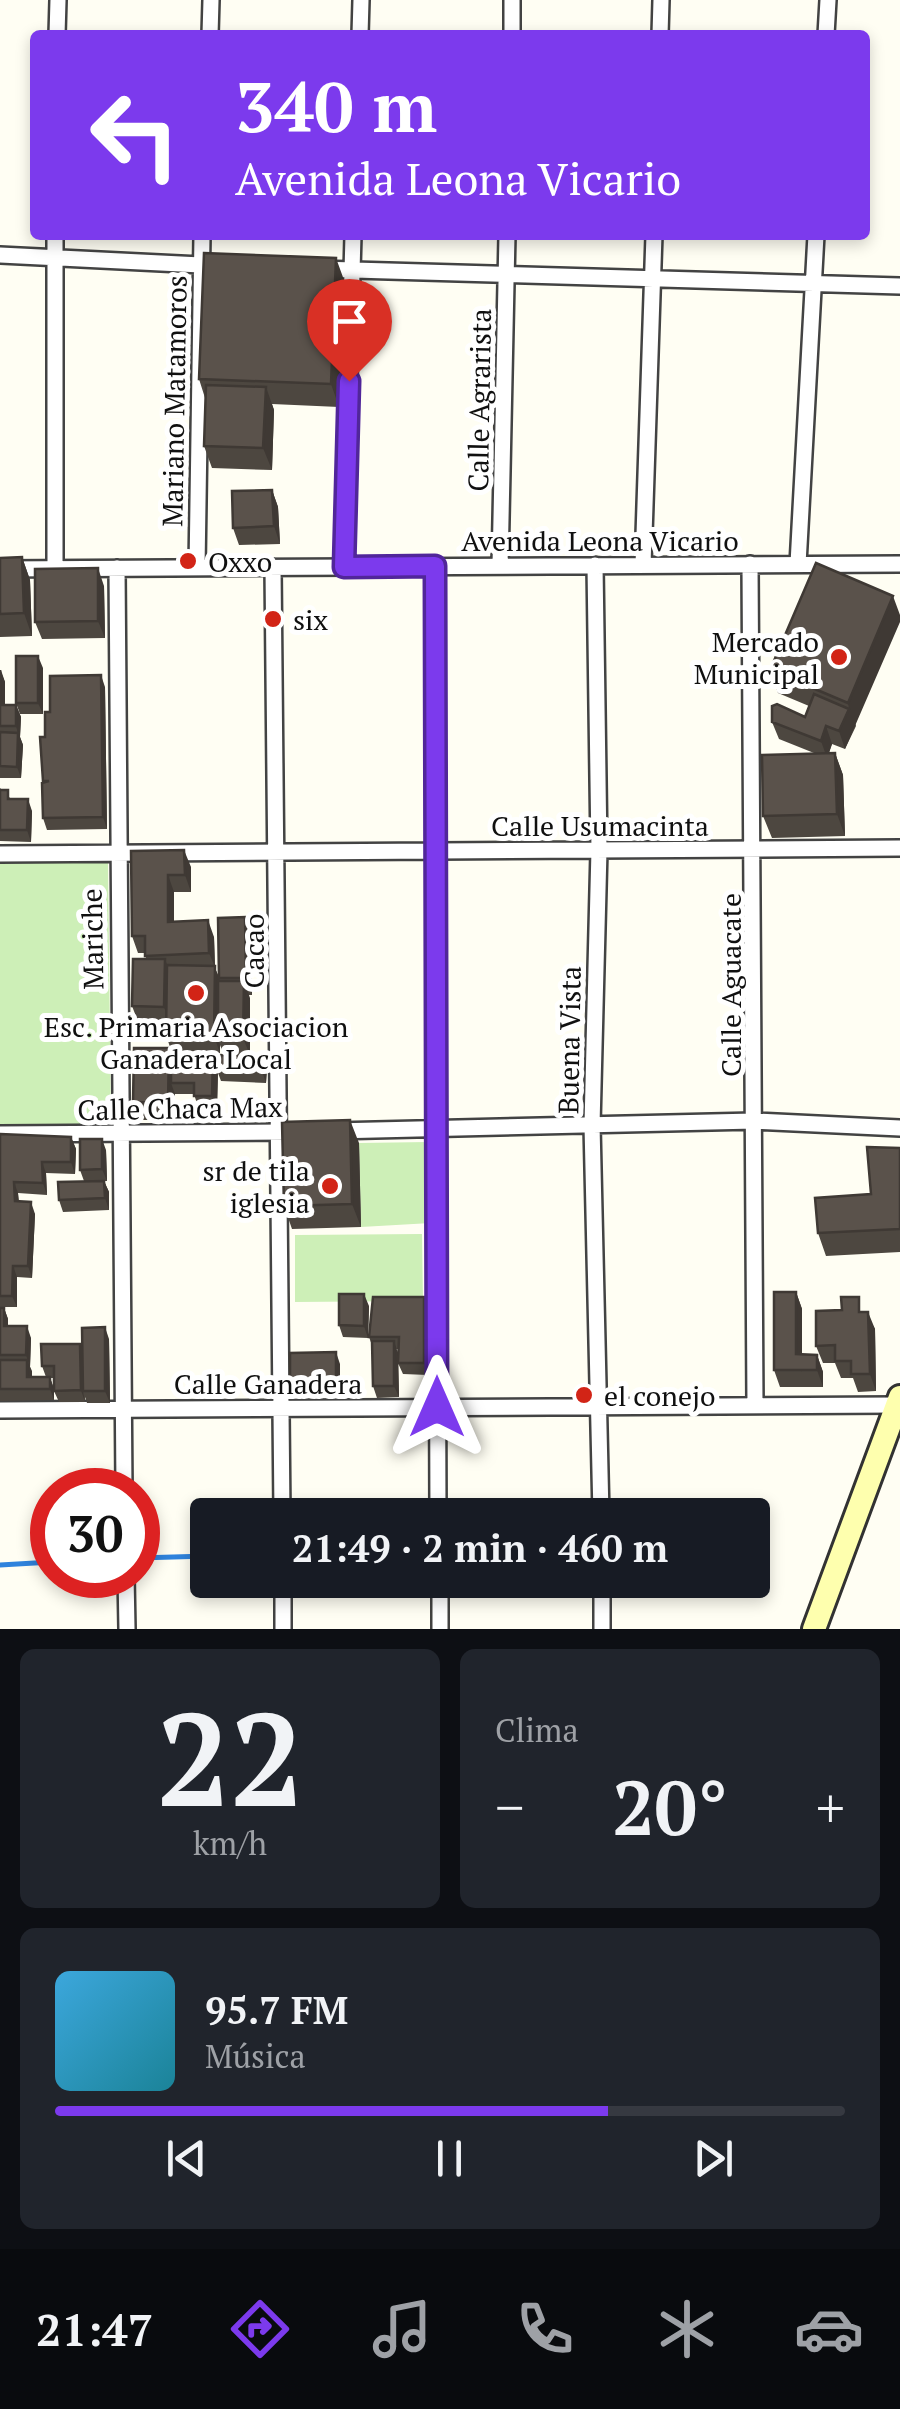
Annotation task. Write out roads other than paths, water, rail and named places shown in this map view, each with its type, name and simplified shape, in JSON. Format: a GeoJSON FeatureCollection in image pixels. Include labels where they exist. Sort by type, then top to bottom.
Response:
{"type":"FeatureCollection","features":[{"type":"Feature","properties":{"kind":"main road"},"geometry":{"type":"LineString","coordinates":[[814,1629],[898,1401]]}},
{"type":"Feature","properties":{"kind":"main road"},"geometry":{"type":"LineString","coordinates":[[798,1629],[822,1606]]}},
{"type":"Feature","properties":{"kind":"street"},"geometry":{"type":"LineString","coordinates":[[57,30],[58,0]]}},
{"type":"Feature","properties":{"kind":"street"},"geometry":{"type":"LineString","coordinates":[[210,30],[211,0]]}},
{"type":"Feature","properties":{"kind":"street"},"geometry":{"type":"LineString","coordinates":[[360,30],[362,0]]}},
{"type":"Feature","properties":{"kind":"street"},"geometry":{"type":"LineString","coordinates":[[512,0],[512,30]]}},
{"type":"Feature","properties":{"kind":"street"},"geometry":{"type":"LineString","coordinates":[[660,0],[660,30]]}},
{"type":"Feature","properties":{"kind":"street"},"geometry":{"type":"LineString","coordinates":[[826,30],[828,0]]}},
{"type":"Feature","properties":{"kind":"street"},"geometry":{"type":"LineString","coordinates":[[54,568],[55,240]]}},
{"type":"Feature","properties":{"kind":"street","name":"Mariano Matamoros"},"geometry":{"type":"LineString","coordinates":[[197,568],[202,240]]}},
{"type":"Feature","properties":{"kind":"street"},"geometry":{"type":"LineString","coordinates":[[344,567],[354,240]]}},
{"type":"Feature","properties":{"kind":"street","name":"Calle Agrarista"},"geometry":{"type":"LineString","coordinates":[[500,566],[508,240]]}},
{"type":"Feature","properties":{"kind":"street"},"geometry":{"type":"LineString","coordinates":[[643,565],[654,240]]}},
{"type":"Feature","properties":{"kind":"street"},"geometry":{"type":"LineString","coordinates":[[798,564],[816,240]]}},
{"type":"Feature","properties":{"kind":"street"},"geometry":{"type":"LineString","coordinates":[[0,255],[55,261],[239,266]]}},
{"type":"Feature","properties":{"kind":"street"},"geometry":{"type":"LineString","coordinates":[[296,268],[900,286]]}},
{"type":"Feature","properties":{"kind":"street","name":"Calle Aguacate"},"geometry":{"type":"LineString","coordinates":[[750,564],[755,849],[754,1405]]}},
{"type":"Feature","properties":{"kind":"street","name":"Avenida Leona Vicario"},"geometry":{"type":"LineString","coordinates":[[0,569],[900,564]]}},
{"type":"Feature","properties":{"kind":"street","name":"Buena Vista"},"geometry":{"type":"LineString","coordinates":[[595,565],[599,850],[592,1125],[602,1498]]}},
{"type":"Feature","properties":{"kind":"street"},"geometry":{"type":"LineString","coordinates":[[435,566],[438,1498]]}},
{"type":"Feature","properties":{"kind":"street","name":"Cacao"},"geometry":{"type":"LineString","coordinates":[[273,567],[282,1498]]}},
{"type":"Feature","properties":{"kind":"street","name":"Mariche"},"geometry":{"type":"LineString","coordinates":[[117,568],[116,853],[123,1468]]}},
{"type":"Feature","properties":{"kind":"street","name":"Calle Usumacinta"},"geometry":{"type":"LineString","coordinates":[[0,854],[900,848]]}},
{"type":"Feature","properties":{"kind":"street","name":"Calle Chaca Max"},"geometry":{"type":"LineString","coordinates":[[318,1132],[754,1121],[900,1128]]}},
{"type":"Feature","properties":{"kind":"street","name":"Calle Chaca Max"},"geometry":{"type":"LineString","coordinates":[[0,1134],[298,1132]]}},
{"type":"Feature","properties":{"kind":"street","name":"Calle Ganadera"},"geometry":{"type":"LineString","coordinates":[[0,1410],[898,1401]]}},
{"type":"Feature","properties":{"kind":"street"},"geometry":{"type":"LineString","coordinates":[[126,1598],[127,1629]]}},
{"type":"Feature","properties":{"kind":"street"},"geometry":{"type":"LineString","coordinates":[[284,1598],[284,1629]]}},
{"type":"Feature","properties":{"kind":"street"},"geometry":{"type":"LineString","coordinates":[[440,1598],[440,1629]]}},
{"type":"Feature","properties":{"kind":"street"},"geometry":{"type":"LineString","coordinates":[[602,1598],[602,1629]]}},
{"type":"Feature","properties":{"kind":"waterway"},"geometry":{"type":"LineString","coordinates":[[160,1557],[190,1557]]}},
{"type":"Feature","properties":{"kind":"waterway"},"geometry":{"type":"LineString","coordinates":[[0,1565],[30,1563]]}},
{"type":"Feature","properties":{"kind":"place","name":"Oxxo"},"geometry":{"type":"Point","coordinates":[188,561]}},
{"type":"Feature","properties":{"kind":"place","name":"six"},"geometry":{"type":"Point","coordinates":[273,619]}},
{"type":"Feature","properties":{"kind":"place","name":"Mercado Municipal"},"geometry":{"type":"Point","coordinates":[839,657]}},
{"type":"Feature","properties":{"kind":"place","name":"Esc. Primaria Asociacion Ganadera Local"},"geometry":{"type":"Point","coordinates":[196,993]}},
{"type":"Feature","properties":{"kind":"place","name":"sr de tila iglesia"},"geometry":{"type":"Point","coordinates":[330,1186]}},
{"type":"Feature","properties":{"kind":"place","name":"el conejo"},"geometry":{"type":"Point","coordinates":[584,1395]}}]}
